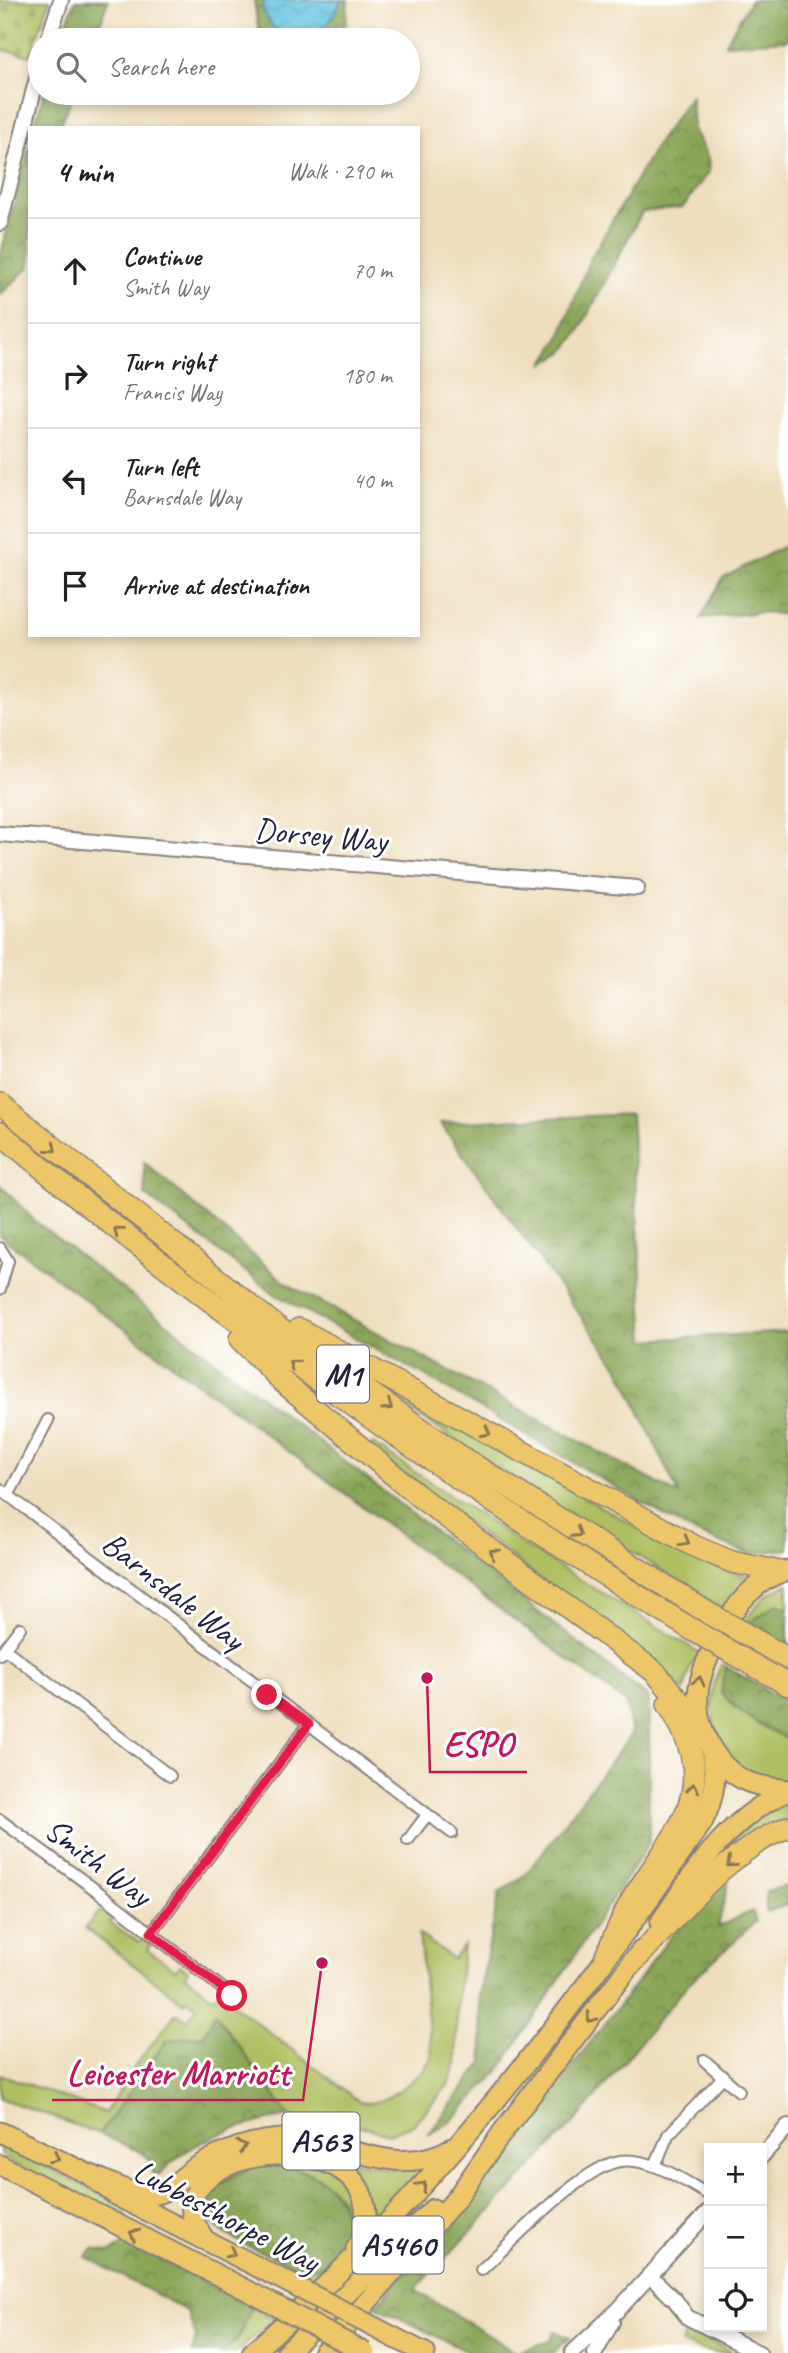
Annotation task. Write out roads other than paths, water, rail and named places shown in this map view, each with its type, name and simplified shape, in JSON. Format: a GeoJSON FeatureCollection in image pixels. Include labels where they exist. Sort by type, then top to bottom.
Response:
{"type":"FeatureCollection","features":[{"type":"Feature","properties":{"kind":"highway","name":"M1"},"geometry":{"type":"LineString","coordinates":[[0,1104],[276,1327],[457,1454],[708,1613],[788,1659]]}},
{"type":"Feature","properties":{"kind":"highway","name":"M1"},"geometry":{"type":"LineString","coordinates":[[0,1133],[172,1273],[418,1454],[556,1546],[788,1685]]}},
{"type":"Feature","properties":{"kind":"highway"},"geometry":{"type":"LineString","coordinates":[[175,1246],[284,1321],[684,1541],[718,1558],[784,1571]]}},
{"type":"Feature","properties":{"kind":"highway"},"geometry":{"type":"LineString","coordinates":[[172,1273],[284,1382],[370,1456],[655,1672],[700,1726],[719,1761],[736,1775],[754,1784],[788,1790]]}},
{"type":"Feature","properties":{"kind":"highway"},"geometry":{"type":"LineString","coordinates":[[700,1726],[696,1693],[708,1656],[741,1600],[761,1581],[784,1571]]}},
{"type":"Feature","properties":{"kind":"highway"},"geometry":{"type":"LineString","coordinates":[[587,1623],[645,1676],[664,1698],[685,1735],[694,1769],[692,1796],[683,1822],[635,1895],[606,1956]]}},
{"type":"Feature","properties":{"kind":"highway","name":"A5460"},"geometry":{"type":"LineString","coordinates":[[252,2353],[347,2266],[463,2141],[528,2061],[707,1813],[716,1777],[710,1746]]}},
{"type":"Feature","properties":{"kind":"highway","name":"A5460"},"geometry":{"type":"LineString","coordinates":[[286,2353],[413,2230],[504,2130],[632,1963],[719,1840],[755,1807],[788,1790]]}},
{"type":"Feature","properties":{"kind":"highway"},"geometry":{"type":"LineString","coordinates":[[632,1963],[729,1864],[756,1843],[788,1827]]}},
{"type":"Feature","properties":{"kind":"highway"},"geometry":{"type":"LineString","coordinates":[[323,2353],[457,2199],[504,2130]]}},
{"type":"Feature","properties":{"kind":"highway","name":"Lubbesthorpe Way"},"geometry":{"type":"LineString","coordinates":[[0,2132],[88,2174],[117,2196],[425,2353]]}},
{"type":"Feature","properties":{"kind":"highway","name":"A563"},"geometry":{"type":"LineString","coordinates":[[88,2174],[148,2195],[162,2192],[227,2151],[278,2139],[315,2140],[372,2158],[393,2161],[434,2157],[463,2141]]}},
{"type":"Feature","properties":{"kind":"highway"},"geometry":{"type":"LineString","coordinates":[[204,2239],[192,2211],[193,2199],[201,2185],[218,2173],[244,2161],[276,2155],[308,2155],[328,2161],[346,2172],[363,2197],[366,2214],[364,2232],[347,2266]]}},
{"type":"Feature","properties":{"kind":"highway","name":"Lubbesthorpe Way"},"geometry":{"type":"LineString","coordinates":[[0,2165],[365,2353]]}},
{"type":"Feature","properties":{"kind":"highway"},"geometry":{"type":"LineString","coordinates":[[165,2220],[183,2179]]}},
{"type":"Feature","properties":{"kind":"highway","name":"A563"},"geometry":{"type":"LineString","coordinates":[[165,2220],[170,2236],[210,2261],[239,2286]]}},
{"type":"Feature","properties":{"kind":"street"},"geometry":{"type":"LineString","coordinates":[[52,28],[61,0]]}},
{"type":"Feature","properties":{"kind":"street"},"geometry":{"type":"LineString","coordinates":[[0,223],[30,105]]}},
{"type":"Feature","properties":{"kind":"street","name":"Dorsey Way"},"geometry":{"type":"LineString","coordinates":[[0,834],[637,888]]}},
{"type":"Feature","properties":{"kind":"street"},"geometry":{"type":"LineString","coordinates":[[0,1248],[8,1261],[0,1289]]}},
{"type":"Feature","properties":{"kind":"street"},"geometry":{"type":"LineString","coordinates":[[4,1492],[48,1420]]}},
{"type":"Feature","properties":{"kind":"street","name":"Barnsdale Way"},"geometry":{"type":"LineString","coordinates":[[4,1492],[452,1833]]}},
{"type":"Feature","properties":{"kind":"street"},"geometry":{"type":"LineString","coordinates":[[20,1628],[2,1652],[170,1776]]}},
{"type":"Feature","properties":{"kind":"street"},"geometry":{"type":"LineString","coordinates":[[151,1933],[309,1724]]}},
{"type":"Feature","properties":{"kind":"street"},"geometry":{"type":"LineString","coordinates":[[408,1840],[427,1815]]}},
{"type":"Feature","properties":{"kind":"street","name":"Smith Way"},"geometry":{"type":"LineString","coordinates":[[0,1820],[232,1996]]}},
{"type":"Feature","properties":{"kind":"street"},"geometry":{"type":"LineString","coordinates":[[704,2060],[739,2091]]}},
{"type":"Feature","properties":{"kind":"street"},"geometry":{"type":"LineString","coordinates":[[655,2166],[668,2135],[724,2076]]}},
{"type":"Feature","properties":{"kind":"street"},"geometry":{"type":"LineString","coordinates":[[767,2150],[788,2126]]}},
{"type":"Feature","properties":{"kind":"street"},"geometry":{"type":"LineString","coordinates":[[481,2270],[589,2173],[620,2161],[655,2166],[704,2192]]}},
{"type":"Feature","properties":{"kind":"street"},"geometry":{"type":"LineString","coordinates":[[572,2353],[619,2309],[704,2216]]}},
{"type":"Feature","properties":{"kind":"street"},"geometry":{"type":"LineString","coordinates":[[649,2275],[675,2300],[687,2317],[759,2353]]}},
{"type":"Feature","properties":{"kind":"street"},"geometry":{"type":"LineString","coordinates":[[595,2353],[619,2309]]}},
{"type":"Feature","properties":{"kind":"water"},"geometry":{"type":"Polygon","coordinates":[[[265,0],[340,0],[332,17],[322,28],[274,28],[262,8],[265,0]]]}},
{"type":"Feature","properties":{"kind":"place","name":"ESPO"},"geometry":{"type":"Point","coordinates":[427,1678]}},
{"type":"Feature","properties":{"kind":"place","name":"Leicester Marriott"},"geometry":{"type":"Point","coordinates":[322,1963]}}]}
